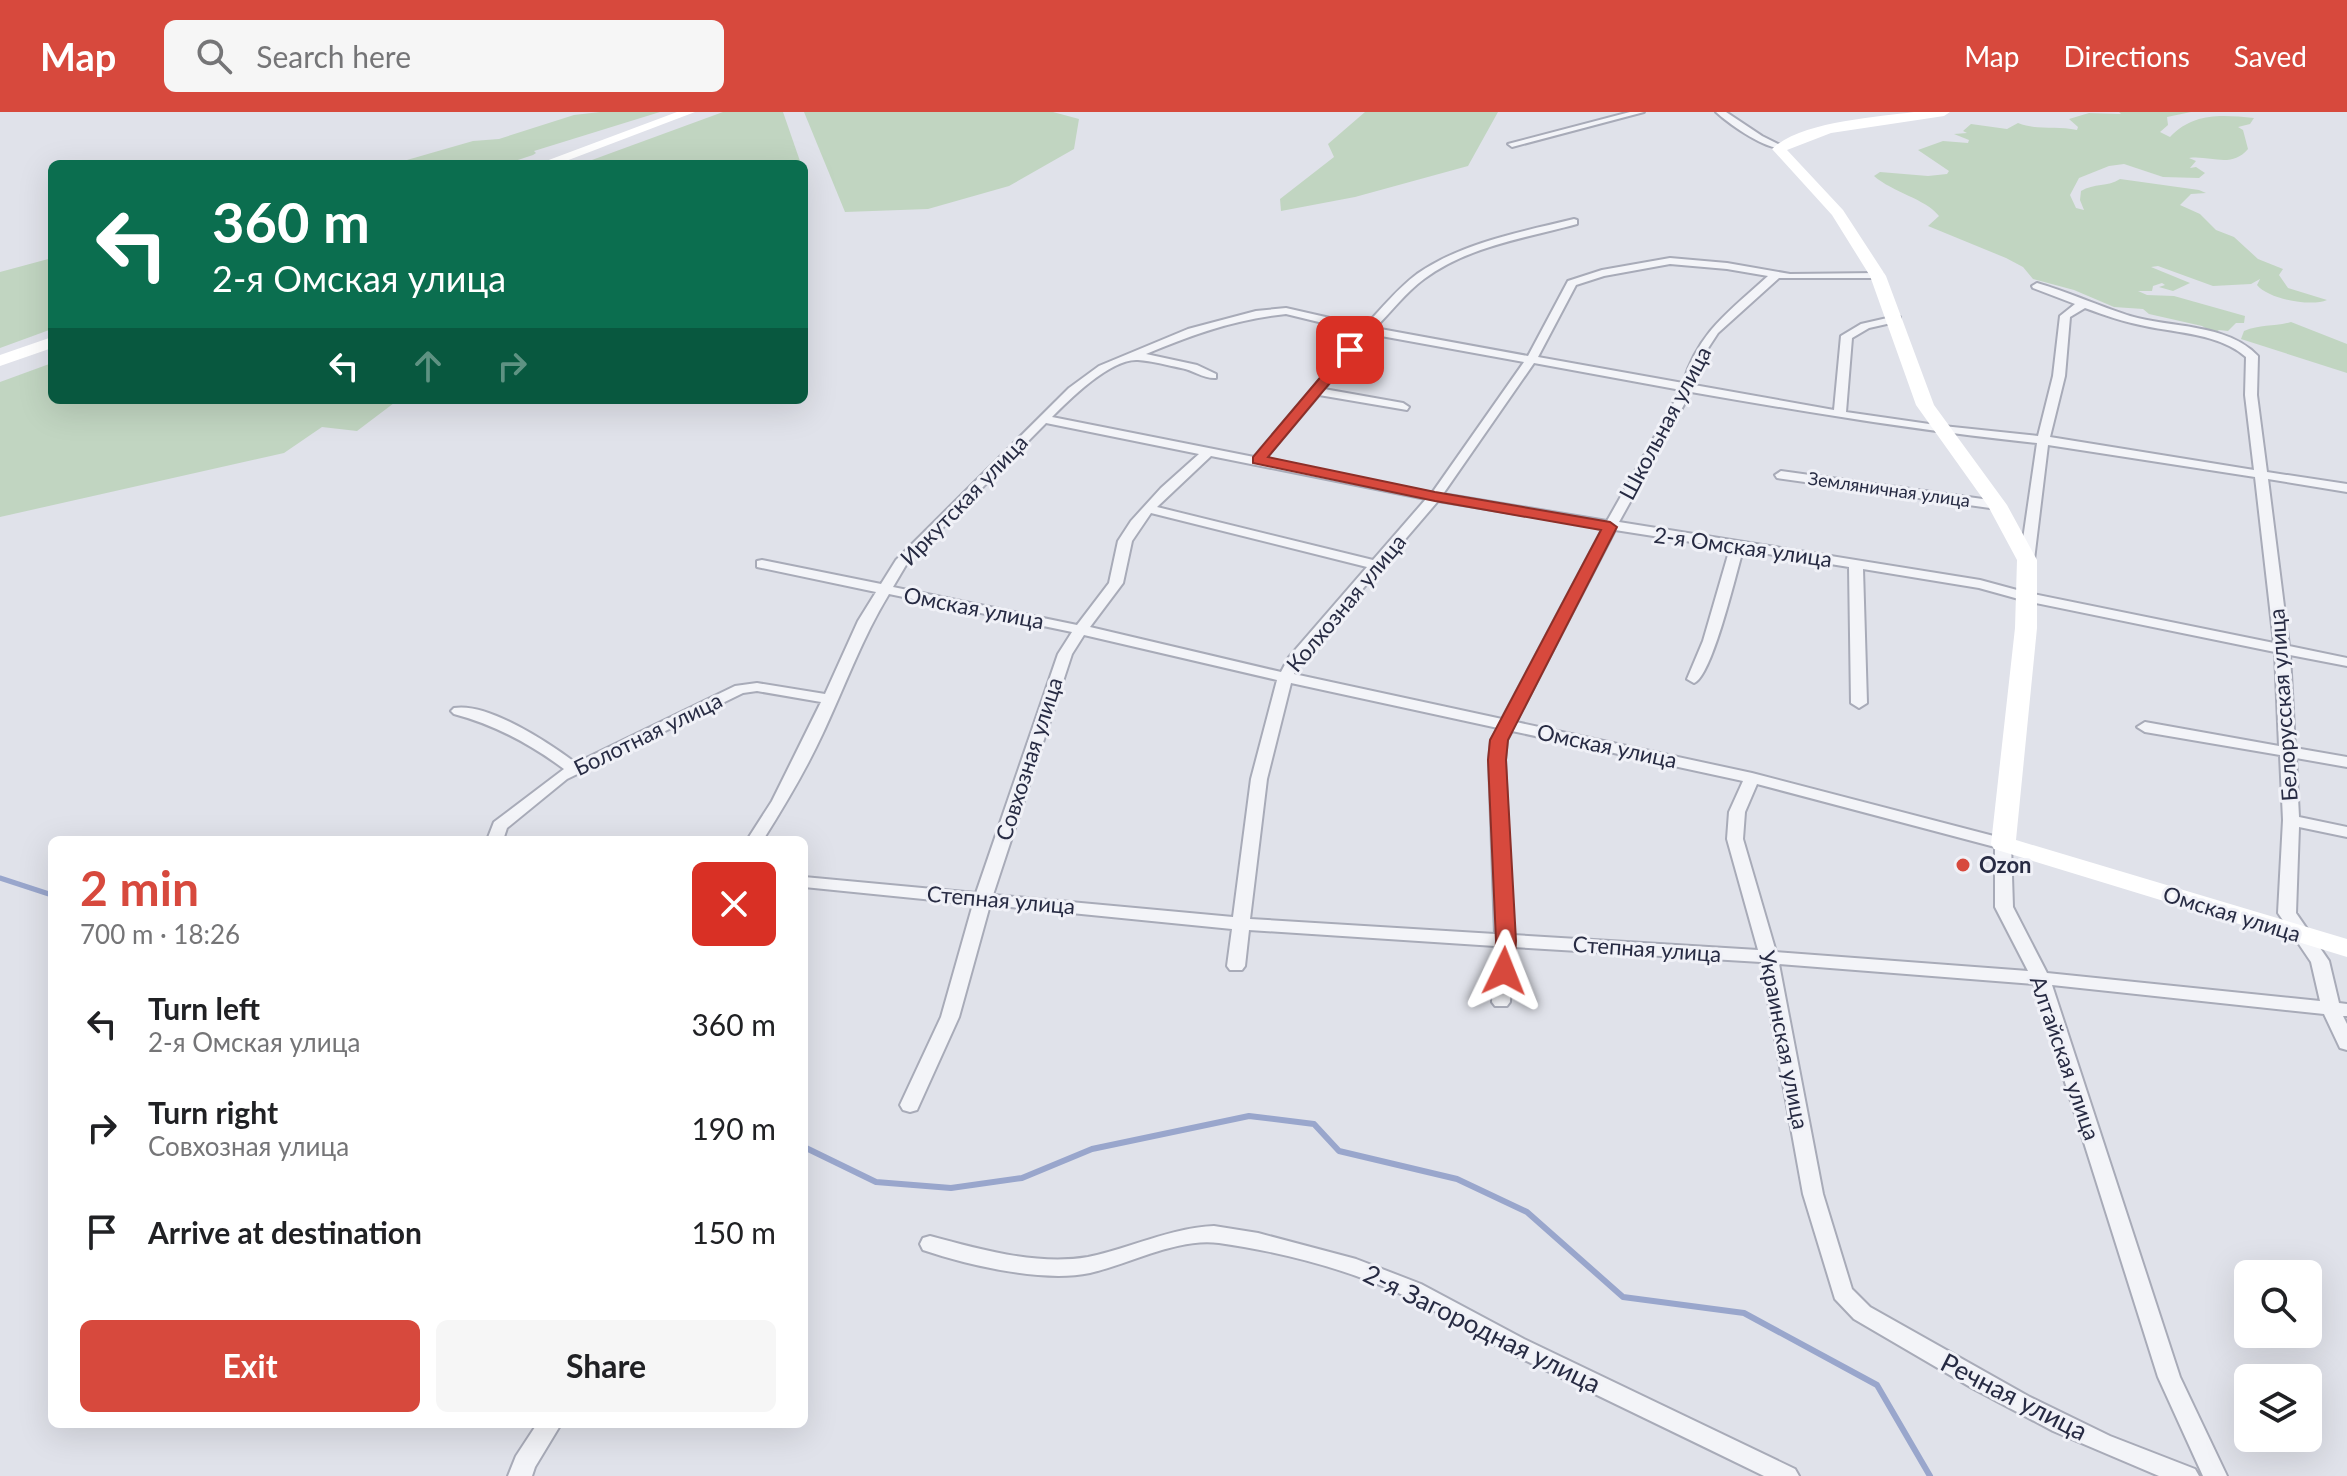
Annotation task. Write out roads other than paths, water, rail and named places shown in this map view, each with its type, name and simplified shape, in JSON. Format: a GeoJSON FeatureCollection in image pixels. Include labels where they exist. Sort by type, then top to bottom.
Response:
{"type":"FeatureCollection","features":[{"type":"Feature","properties":{"kind":"street"},"geometry":{"type":"LineString","coordinates":[[556,160],[689,112]]}},
{"type":"Feature","properties":{"kind":"street"},"geometry":{"type":"LineString","coordinates":[[1512,144],[1640,112]]}},
{"type":"Feature","properties":{"kind":"street"},"geometry":{"type":"LineString","coordinates":[[1720,112],[1759,138],[1780,147]]}},
{"type":"Feature","properties":{"kind":"street"},"geometry":{"type":"LineString","coordinates":[[1780,147],[1793,140],[1836,130],[1944,112]]}},
{"type":"Feature","properties":{"kind":"street"},"geometry":{"type":"LineString","coordinates":[[1780,147],[1782,154],[1838,213],[1878,276],[1896,319],[1920,394],[1997,505],[2027,560]]}},
{"type":"Feature","properties":{"kind":"street"},"geometry":{"type":"LineString","coordinates":[[1258,460],[1367,330],[1418,278],[1443,262],[1482,246],[1574,222]]}},
{"type":"Feature","properties":{"kind":"street","name":"Колхозная улица"},"geometry":{"type":"LineString","coordinates":[[1236,966],[1259,779],[1285,677],[1294,660],[1435,497],[1531,360],[1570,286],[1580,278],[1670,261],[1713,264],[1776,275]]}},
{"type":"Feature","properties":{"kind":"street"},"geometry":{"type":"LineString","coordinates":[[1776,275],[1878,276]]}},
{"type":"Feature","properties":{"kind":"street","name":"Школьная улица"},"geometry":{"type":"LineString","coordinates":[[1501,1002],[1506,941],[1497,760],[1499,740],[1610,527],[1687,389],[1697,356],[1714,331],[1776,275]]}},
{"type":"Feature","properties":{"kind":"street"},"geometry":{"type":"LineString","coordinates":[[2037,286],[2083,304]]}},
{"type":"Feature","properties":{"kind":"street","name":"Белорусская улица"},"geometry":{"type":"LineString","coordinates":[[2083,304],[2161,327],[2225,341],[2250,353],[2259,474],[2282,649],[2291,820],[2287,913],[2320,961],[2339,1010],[2347,1043]]}},
{"type":"Feature","properties":{"kind":"street","name":"Алтайская улица"},"geometry":{"type":"LineString","coordinates":[[2083,304],[2065,316],[2059,376],[2043,440],[2027,560],[2026,628],[2003,844],[2004,907],[2041,978],[2169,1377],[2215,1476]]}},
{"type":"Feature","properties":{"kind":"street","name":"Иркутская улица"},"geometry":{"type":"LineString","coordinates":[[757,836],[808,747],[865,621],[901,563],[1073,390],[1103,368],[1197,329],[1256,314],[1286,311],[1367,330],[1840,415],[2043,440],[2347,488]]}},
{"type":"Feature","properties":{"kind":"street"},"geometry":{"type":"LineString","coordinates":[[1840,415],[1846,338],[1865,326],[1896,319]]}},
{"type":"Feature","properties":{"kind":"street"},"geometry":{"type":"LineString","coordinates":[[0,361],[48,343]]}},
{"type":"Feature","properties":{"kind":"street"},"geometry":{"type":"LineString","coordinates":[[1137,356],[1193,367],[1212,376]]}},
{"type":"Feature","properties":{"kind":"street"},"geometry":{"type":"LineString","coordinates":[[1316,391],[1403,407]]}},
{"type":"Feature","properties":{"kind":"street","name":"2-я Омская улица"},"geometry":{"type":"LineString","coordinates":[[1043,419],[1435,497],[1980,584],[2026,597],[2347,662]]}},
{"type":"Feature","properties":{"kind":"street","name":"Совхозная улица"},"geometry":{"type":"LineString","coordinates":[[910,1105],[950,1017],[983,899],[1061,662],[1078,629],[1117,581],[1122,571],[1126,537],[1210,451]]}},
{"type":"Feature","properties":{"kind":"street","name":"Земляничная улица"},"geometry":{"type":"LineString","coordinates":[[1781,475],[1997,505]]}},
{"type":"Feature","properties":{"kind":"street"},"geometry":{"type":"LineString","coordinates":[[1150,509],[1376,565]]}},
{"type":"Feature","properties":{"kind":"street"},"geometry":{"type":"LineString","coordinates":[[1694,679],[1710,641],[1737,546]]}},
{"type":"Feature","properties":{"kind":"street","name":"Омская улица"},"geometry":{"type":"LineString","coordinates":[[762,564],[1078,629],[1752,778],[2003,844],[2347,948]]}},
{"type":"Feature","properties":{"kind":"street"},"geometry":{"type":"LineString","coordinates":[[1856,564],[1859,703]]}},
{"type":"Feature","properties":{"kind":"street","name":"Болотная улица"},"geometry":{"type":"LineString","coordinates":[[496,836],[500,826],[540,790],[574,769],[740,689],[757,687],[828,699]]}},
{"type":"Feature","properties":{"kind":"street"},"geometry":{"type":"LineString","coordinates":[[459,711],[521,731],[574,769]]}},
{"type":"Feature","properties":{"kind":"street"},"geometry":{"type":"LineString","coordinates":[[2145,727],[2246,747],[2347,762]]}},
{"type":"Feature","properties":{"kind":"street","name":"Украинская улица"},"geometry":{"type":"LineString","coordinates":[[1752,778],[1737,812],[1735,839],[1769,957],[1813,1194],[1843,1293],[1849,1302]]}},
{"type":"Feature","properties":{"kind":"street"},"geometry":{"type":"LineString","coordinates":[[2291,820],[2347,832]]}},
{"type":"Feature","properties":{"kind":"street","name":"Степная улица"},"geometry":{"type":"LineString","coordinates":[[808,882],[1242,924],[1769,957],[2041,978],[2339,1010]]}},
{"type":"Feature","properties":{"kind":"street","name":"2-я Загородная улица"},"geometry":{"type":"LineString","coordinates":[[930,1244],[994,1260],[1056,1268],[1100,1263],[1192,1235],[1214,1234],[1258,1241],[1356,1267],[1413,1290],[1516,1345],[1787,1476]]}},
{"type":"Feature","properties":{"kind":"street","name":"Речная улица"},"geometry":{"type":"LineString","coordinates":[[1849,1302],[1862,1313],[2012,1401],[2187,1476]]}},
{"type":"Feature","properties":{"kind":"street"},"geometry":{"type":"LineString","coordinates":[[520,1476],[524,1463],[547,1428]]}},
{"type":"Feature","properties":{"kind":"waterway"},"geometry":{"type":"LineString","coordinates":[[0,878],[48,894]]}},
{"type":"Feature","properties":{"kind":"waterway"},"geometry":{"type":"LineString","coordinates":[[808,1149],[876,1182],[951,1188],[1022,1178],[1092,1149],[1249,1116],[1314,1124],[1339,1151],[1457,1179],[1527,1212],[1623,1297],[1744,1313],[1877,1385],[1930,1476]]}},
{"type":"Feature","properties":{"kind":"place","name":"Ozon"},"geometry":{"type":"Point","coordinates":[1963,865]}}]}
